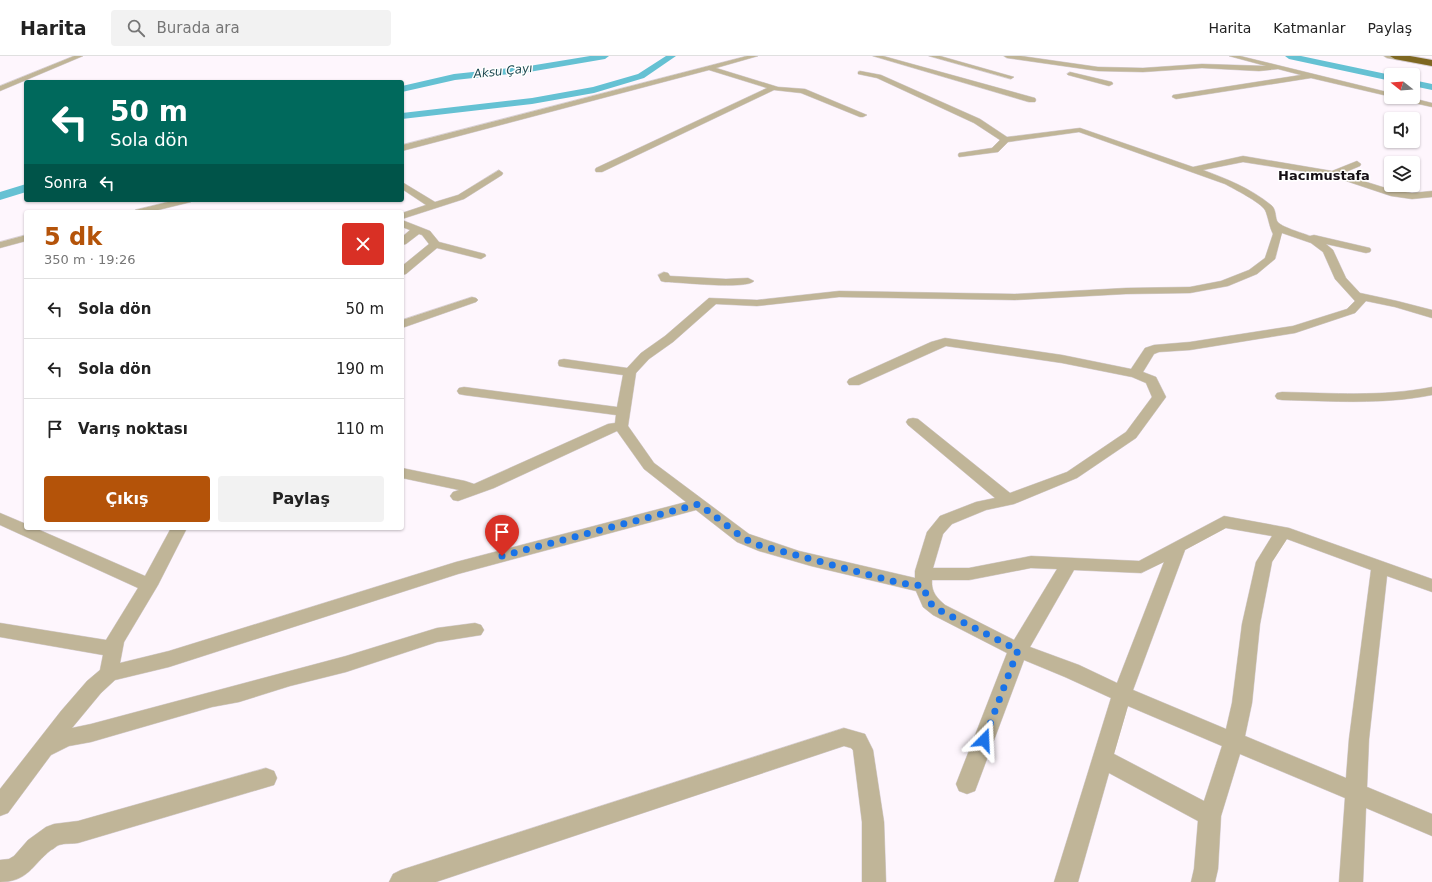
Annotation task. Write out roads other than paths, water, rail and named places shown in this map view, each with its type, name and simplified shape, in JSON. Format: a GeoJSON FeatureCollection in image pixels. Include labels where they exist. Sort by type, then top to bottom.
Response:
{"type":"FeatureCollection","features":[{"type":"Feature","properties":{"kind":"highway"},"geometry":{"type":"LineString","coordinates":[[1395,56],[1432,62]]}},
{"type":"Feature","properties":{"kind":"highway"},"geometry":{"type":"LineString","coordinates":[[1411,56],[1432,62]]}},
{"type":"Feature","properties":{"kind":"street"},"geometry":{"type":"LineString","coordinates":[[0,89],[80,56]]}},
{"type":"Feature","properties":{"kind":"street"},"geometry":{"type":"LineString","coordinates":[[404,147],[584,102],[755,56]]}},
{"type":"Feature","properties":{"kind":"street"},"geometry":{"type":"LineString","coordinates":[[876,56],[1032,100]]}},
{"type":"Feature","properties":{"kind":"street"},"geometry":{"type":"LineString","coordinates":[[932,56],[1011,77]]}},
{"type":"Feature","properties":{"kind":"street"},"geometry":{"type":"LineString","coordinates":[[1007,56],[1098,69],[1143,70],[1202,66],[1259,69],[1280,67]]}},
{"type":"Feature","properties":{"kind":"street"},"geometry":{"type":"LineString","coordinates":[[1232,56],[1384,93]]}},
{"type":"Feature","properties":{"kind":"street"},"geometry":{"type":"LineString","coordinates":[[1387,56],[1432,62]]}},
{"type":"Feature","properties":{"kind":"street"},"geometry":{"type":"LineString","coordinates":[[1222,57],[1264,66],[1280,67]]}},
{"type":"Feature","properties":{"kind":"street"},"geometry":{"type":"LineString","coordinates":[[1061,64],[1051,68],[1109,84]]}},
{"type":"Feature","properties":{"kind":"street"},"geometry":{"type":"LineString","coordinates":[[708,68],[773,88],[802,91],[863,115]]}},
{"type":"Feature","properties":{"kind":"street"},"geometry":{"type":"LineString","coordinates":[[860,73],[879,76],[977,121],[1004,140]]}},
{"type":"Feature","properties":{"kind":"street"},"geometry":{"type":"LineString","coordinates":[[1176,97],[1315,76]]}},
{"type":"Feature","properties":{"kind":"street"},"geometry":{"type":"LineString","coordinates":[[599,170],[773,88]]}},
{"type":"Feature","properties":{"kind":"street"},"geometry":{"type":"LineString","coordinates":[[1420,102],[1432,105]]}},
{"type":"Feature","properties":{"kind":"street"},"geometry":{"type":"LineString","coordinates":[[713,300],[756,303],[839,294],[1015,297],[1126,291],[1190,290],[1224,284],[1253,272],[1270,259],[1278,234],[1273,224],[1269,208],[1249,193],[1228,182],[1080,130],[1004,140],[995,150],[962,155]]}},
{"type":"Feature","properties":{"kind":"street"},"geometry":{"type":"LineString","coordinates":[[1192,170],[1243,159],[1333,174],[1391,193],[1412,196],[1432,194]]}},
{"type":"Feature","properties":{"kind":"street"},"geometry":{"type":"LineString","coordinates":[[1333,174],[1357,164]]}},
{"type":"Feature","properties":{"kind":"street"},"geometry":{"type":"LineString","coordinates":[[404,215],[461,197],[499,172]]}},
{"type":"Feature","properties":{"kind":"street"},"geometry":{"type":"LineString","coordinates":[[404,186],[434,206]]}},
{"type":"Feature","properties":{"kind":"street"},"geometry":{"type":"LineString","coordinates":[[146,210],[180,202]]}},
{"type":"Feature","properties":{"kind":"street"},"geometry":{"type":"LineString","coordinates":[[404,224],[426,233],[435,244],[481,256]]}},
{"type":"Feature","properties":{"kind":"street"},"geometry":{"type":"LineString","coordinates":[[1273,224],[1278,228],[1298,234],[1366,250]]}},
{"type":"Feature","properties":{"kind":"street"},"geometry":{"type":"LineString","coordinates":[[404,240],[418,229]]}},
{"type":"Feature","properties":{"kind":"street"},"geometry":{"type":"LineString","coordinates":[[1135,374],[1149,351],[1158,348],[1190,346],[1295,328],[1351,311],[1361,301],[1341,279],[1328,250],[1315,241],[1298,234]]}},
{"type":"Feature","properties":{"kind":"street"},"geometry":{"type":"LineString","coordinates":[[0,244],[24,238]]}},
{"type":"Feature","properties":{"kind":"street"},"geometry":{"type":"LineString","coordinates":[[404,270],[435,244]]}},
{"type":"Feature","properties":{"kind":"street"},"geometry":{"type":"LineString","coordinates":[[664,275],[665,278],[669,279],[726,282],[748,281]]}},
{"type":"Feature","properties":{"kind":"street"},"geometry":{"type":"LineString","coordinates":[[726,282],[713,300],[669,339],[645,356],[630,372],[623,419],[649,466],[743,538],[758,545],[900,583],[968,574],[1032,562],[1141,567],[1224,522],[1283,532],[1432,586]]}},
{"type":"Feature","properties":{"kind":"street"},"geometry":{"type":"LineString","coordinates":[[1356,296],[1391,302],[1432,314]]}},
{"type":"Feature","properties":{"kind":"street"},"geometry":{"type":"LineString","coordinates":[[404,323],[472,300]]}},
{"type":"Feature","properties":{"kind":"street"},"geometry":{"type":"LineString","coordinates":[[854,382],[935,345],[945,342],[1062,359],[1135,374],[1151,380],[1159,397],[1131,435],[1072,475],[1008,500],[982,506],[946,520],[935,532],[924,580],[929,602],[939,610],[1018,650],[1072,671],[1122,694],[1234,740],[1432,825]]}},
{"type":"Feature","properties":{"kind":"street"},"geometry":{"type":"LineString","coordinates":[[564,363],[630,372]]}},
{"type":"Feature","properties":{"kind":"street"},"geometry":{"type":"LineString","coordinates":[[464,390],[623,419]]}},
{"type":"Feature","properties":{"kind":"street"},"geometry":{"type":"LineString","coordinates":[[1282,396],[1391,397],[1416,395],[1432,391]]}},
{"type":"Feature","properties":{"kind":"street"},"geometry":{"type":"LineString","coordinates":[[404,473],[465,486],[465,493],[613,427],[623,419]]}},
{"type":"Feature","properties":{"kind":"street"},"geometry":{"type":"LineString","coordinates":[[913,422],[1008,500]]}},
{"type":"Feature","properties":{"kind":"street"},"geometry":{"type":"LineString","coordinates":[[0,806],[68,717],[94,687],[109,674],[169,659],[456,568],[699,504]]}},
{"type":"Feature","properties":{"kind":"street"},"geometry":{"type":"LineString","coordinates":[[0,519],[24,530]]}},
{"type":"Feature","properties":{"kind":"street"},"geometry":{"type":"LineString","coordinates":[[25,530],[149,585]]}},
{"type":"Feature","properties":{"kind":"street"},"geometry":{"type":"LineString","coordinates":[[109,674],[115,642],[149,585],[178,530]]}},
{"type":"Feature","properties":{"kind":"street"},"geometry":{"type":"LineString","coordinates":[[1203,882],[1206,869],[1210,816],[1234,740],[1242,703],[1251,624],[1264,562],[1283,532]]}},
{"type":"Feature","properties":{"kind":"street"},"geometry":{"type":"LineString","coordinates":[[1066,882],[1122,694],[1178,547]]}},
{"type":"Feature","properties":{"kind":"street"},"geometry":{"type":"LineString","coordinates":[[967,784],[1018,650],[1069,564]]}},
{"type":"Feature","properties":{"kind":"street"},"geometry":{"type":"LineString","coordinates":[[1351,882],[1359,739],[1380,567]]}},
{"type":"Feature","properties":{"kind":"street"},"geometry":{"type":"LineString","coordinates":[[0,630],[113,649]]}},
{"type":"Feature","properties":{"kind":"street"},"geometry":{"type":"LineString","coordinates":[[42,750],[65,738],[91,733],[212,699],[239,694],[290,678],[346,664],[437,635],[475,630]]}},
{"type":"Feature","properties":{"kind":"street"},"geometry":{"type":"LineString","coordinates":[[401,882],[844,737],[858,740],[863,750],[873,822],[874,882]]}},
{"type":"Feature","properties":{"kind":"street"},"geometry":{"type":"LineString","coordinates":[[1103,759],[1210,816]]}},
{"type":"Feature","properties":{"kind":"street"},"geometry":{"type":"LineString","coordinates":[[0,872],[13,870],[22,864],[36,848],[54,835],[78,832],[266,778]]}},
{"type":"Feature","properties":{"kind":"waterway","name":"Aksu Çayı"},"geometry":{"type":"LineString","coordinates":[[404,89],[454,77],[529,69],[605,56]]}},
{"type":"Feature","properties":{"kind":"waterway"},"geometry":{"type":"LineString","coordinates":[[404,116],[532,101],[594,90],[641,76],[672,56]]}},
{"type":"Feature","properties":{"kind":"waterway","name":"Aksu Çayı"},"geometry":{"type":"LineString","coordinates":[[1289,56],[1384,76]]}},
{"type":"Feature","properties":{"kind":"waterway","name":"Aksu Çayı"},"geometry":{"type":"LineString","coordinates":[[1420,84],[1432,87]]}},
{"type":"Feature","properties":{"kind":"waterway","name":"Aksu Çayı"},"geometry":{"type":"LineString","coordinates":[[0,196],[24,189]]}},
{"type":"Feature","properties":{"kind":"district","name":"Hacımustafa"},"geometry":{"type":"Point","coordinates":[1324,175]}}]}
